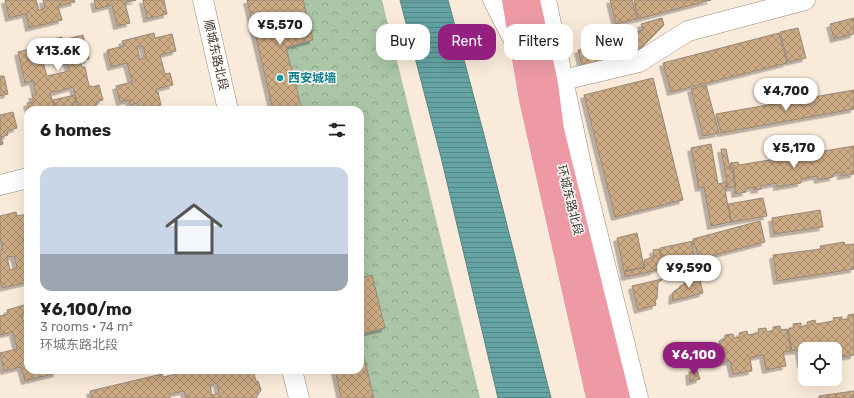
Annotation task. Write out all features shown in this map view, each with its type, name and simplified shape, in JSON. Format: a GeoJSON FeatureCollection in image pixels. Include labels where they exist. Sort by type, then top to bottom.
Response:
{"type":"FeatureCollection","features":[{"type":"Feature","properties":{"kind":"main road","name":"环城东路北段"},"geometry":{"type":"LineString","coordinates":[[513,0],[517,24]]}},
{"type":"Feature","properties":{"kind":"main road","name":"环城东路北段"},"geometry":{"type":"LineString","coordinates":[[529,0],[534,24]]}},
{"type":"Feature","properties":{"kind":"main road","name":"环城东路北段"},"geometry":{"type":"LineString","coordinates":[[523,60],[537,136],[597,398]]}},
{"type":"Feature","properties":{"kind":"main road","name":"环城东路北段"},"geometry":{"type":"LineString","coordinates":[[542,60],[547,84],[553,130],[619,398]]}},
{"type":"Feature","properties":{"kind":"street","name":"顺城东路北段"},"geometry":{"type":"LineString","coordinates":[[203,0],[227,106]]}},
{"type":"Feature","properties":{"kind":"street"},"geometry":{"type":"LineString","coordinates":[[493,0],[505,24]]}},
{"type":"Feature","properties":{"kind":"street"},"geometry":{"type":"LineString","coordinates":[[538,24],[539,0]]}},
{"type":"Feature","properties":{"kind":"street"},"geometry":{"type":"LineString","coordinates":[[546,0],[585,183],[638,398]]}},
{"type":"Feature","properties":{"kind":"street"},"geometry":{"type":"LineString","coordinates":[[563,80],[639,62],[688,31],[799,1]]}},
{"type":"Feature","properties":{"kind":"street"},"geometry":{"type":"LineString","coordinates":[[0,185],[24,179]]}},
{"type":"Feature","properties":{"kind":"street"},"geometry":{"type":"LineString","coordinates":[[293,374],[299,398]]}},
{"type":"Feature","properties":{"kind":"green space"},"geometry":{"type":"Polygon","coordinates":[[[303,0],[382,0],[388,24],[376,24],[376,60],[397,60],[480,398],[374,398],[364,357],[364,333],[385,328],[364,286],[364,106],[301,106],[286,47],[313,40],[303,0]]]}},
{"type":"Feature","properties":{"kind":"water"},"geometry":{"type":"Polygon","coordinates":[[[400,0],[448,0],[454,24],[438,24],[438,60],[464,60],[551,398],[498,398],[441,157],[416,60],[430,60],[430,24],[406,24],[400,0]]]}},
{"type":"Feature","properties":{"kind":"building"},"geometry":{"type":"Polygon","coordinates":[[[5,0],[36,0],[39,10],[45,8],[43,0],[74,0],[75,2],[58,6],[62,20],[29,28],[26,14],[9,18],[5,0]]]}},
{"type":"Feature","properties":{"kind":"building"},"geometry":{"type":"Polygon","coordinates":[[[94,0],[136,0],[125,3],[130,23],[117,26],[112,5],[96,9],[94,0]]]}},
{"type":"Feature","properties":{"kind":"building"},"geometry":{"type":"Polygon","coordinates":[[[143,0],[164,0],[167,14],[147,19],[143,0]]]}},
{"type":"Feature","properties":{"kind":"building","name":"西安城墙"},"geometry":{"type":"Polygon","coordinates":[[[247,0],[303,0],[313,40],[286,47],[301,106],[272,106],[247,0]]]}},
{"type":"Feature","properties":{"kind":"building"},"geometry":{"type":"Polygon","coordinates":[[[610,0],[632,0],[637,19],[616,24],[610,0]]]}},
{"type":"Feature","properties":{"kind":"building"},"geometry":{"type":"Polygon","coordinates":[[[634,0],[711,0],[638,19],[634,0]]]}},
{"type":"Feature","properties":{"kind":"building"},"geometry":{"type":"Polygon","coordinates":[[[662,18],[664,25],[638,50],[638,31],[643,30],[641,24],[662,18]]]}},
{"type":"Feature","properties":{"kind":"building"},"geometry":{"type":"Polygon","coordinates":[[[854,18],[854,34],[834,39],[830,24],[854,18]]]}},
{"type":"Feature","properties":{"kind":"building"},"geometry":{"type":"Polygon","coordinates":[[[798,28],[806,58],[788,62],[780,32],[798,28]]]}},
{"type":"Feature","properties":{"kind":"building"},"geometry":{"type":"Polygon","coordinates":[[[154,33],[155,38],[172,34],[176,51],[160,55],[165,74],[170,73],[173,85],[156,89],[161,105],[138,106],[137,103],[130,105],[129,100],[120,102],[116,86],[132,82],[127,63],[111,67],[107,50],[124,46],[122,41],[154,33]],[[143,46],[137,47],[140,59],[146,58],[143,46]]]}},
{"type":"Feature","properties":{"kind":"building"},"geometry":{"type":"Polygon","coordinates":[[[779,33],[787,63],[671,92],[663,63],[779,33]]]}},
{"type":"Feature","properties":{"kind":"building"},"geometry":{"type":"Polygon","coordinates":[[[83,35],[89,59],[80,61],[82,67],[85,67],[89,86],[92,87],[99,85],[103,100],[96,102],[97,105],[93,106],[78,106],[73,87],[56,92],[50,92],[54,106],[28,106],[27,103],[34,102],[32,95],[36,95],[33,81],[25,83],[18,52],[37,47],[36,43],[62,37],[63,40],[83,35]],[[65,54],[42,59],[47,76],[69,71],[65,54]]]}},
{"type":"Feature","properties":{"kind":"building"},"geometry":{"type":"Polygon","coordinates":[[[581,49],[581,60],[603,60],[582,66],[578,50],[581,49]]]}},
{"type":"Feature","properties":{"kind":"building"},"geometry":{"type":"Polygon","coordinates":[[[0,76],[4,76],[8,94],[0,96],[0,76]]]}},
{"type":"Feature","properties":{"kind":"building"},"geometry":{"type":"Polygon","coordinates":[[[653,78],[683,200],[615,217],[584,95],[653,78]]]}},
{"type":"Feature","properties":{"kind":"building"},"geometry":{"type":"Polygon","coordinates":[[[706,85],[719,133],[703,136],[691,89],[706,85]]]}},
{"type":"Feature","properties":{"kind":"building"},"geometry":{"type":"Polygon","coordinates":[[[854,90],[854,109],[721,133],[716,114],[854,90]]]}},
{"type":"Feature","properties":{"kind":"building"},"geometry":{"type":"Polygon","coordinates":[[[75,95],[76,102],[73,103],[73,106],[54,106],[53,100],[75,95]]]}},
{"type":"Feature","properties":{"kind":"building"},"geometry":{"type":"Polygon","coordinates":[[[13,112],[17,128],[7,131],[8,135],[1,137],[3,144],[0,145],[0,115],[13,112]]]}},
{"type":"Feature","properties":{"kind":"building"},"geometry":{"type":"Polygon","coordinates":[[[711,144],[718,184],[726,182],[727,190],[725,190],[731,222],[711,226],[704,187],[699,188],[691,148],[711,144]]]}},
{"type":"Feature","properties":{"kind":"building"},"geometry":{"type":"Polygon","coordinates":[[[854,146],[854,174],[841,176],[841,172],[833,174],[833,177],[818,180],[817,176],[801,179],[801,183],[777,187],[777,183],[761,186],[761,189],[754,190],[754,187],[745,189],[746,192],[735,194],[736,188],[733,167],[731,168],[730,163],[738,162],[739,165],[854,146]]]}},
{"type":"Feature","properties":{"kind":"building"},"geometry":{"type":"Polygon","coordinates":[[[721,149],[726,149],[730,169],[732,168],[735,187],[728,188],[721,149]]]}},
{"type":"Feature","properties":{"kind":"building"},"geometry":{"type":"Polygon","coordinates":[[[763,198],[767,216],[731,222],[728,204],[763,198]]]}},
{"type":"Feature","properties":{"kind":"building"},"geometry":{"type":"Polygon","coordinates":[[[820,210],[823,227],[774,234],[772,218],[820,210]]]}},
{"type":"Feature","properties":{"kind":"building"},"geometry":{"type":"Polygon","coordinates":[[[16,212],[17,216],[24,215],[24,283],[2,288],[0,281],[0,250],[3,249],[0,239],[0,216],[16,212]],[[14,256],[7,257],[10,270],[17,268],[14,256]]]}},
{"type":"Feature","properties":{"kind":"building"},"geometry":{"type":"Polygon","coordinates":[[[760,221],[765,242],[699,259],[693,239],[760,221]]]}},
{"type":"Feature","properties":{"kind":"building"},"geometry":{"type":"Polygon","coordinates":[[[637,233],[644,267],[624,271],[617,238],[637,233]]]}},
{"type":"Feature","properties":{"kind":"building"},"geometry":{"type":"Polygon","coordinates":[[[693,241],[694,245],[692,245],[695,261],[664,268],[660,248],[693,241]]]}},
{"type":"Feature","properties":{"kind":"building"},"geometry":{"type":"Polygon","coordinates":[[[844,242],[845,245],[854,244],[854,269],[777,281],[773,255],[821,249],[820,246],[844,242]]]}},
{"type":"Feature","properties":{"kind":"building"},"geometry":{"type":"Polygon","coordinates":[[[659,249],[663,267],[654,271],[625,277],[624,272],[645,267],[644,260],[654,257],[653,250],[659,249]]]}},
{"type":"Feature","properties":{"kind":"building"},"geometry":{"type":"Polygon","coordinates":[[[372,275],[385,328],[364,333],[364,277],[372,275]]]}},
{"type":"Feature","properties":{"kind":"building"},"geometry":{"type":"Polygon","coordinates":[[[699,276],[703,293],[672,301],[673,292],[688,282],[687,281],[691,278],[699,276]]]}},
{"type":"Feature","properties":{"kind":"building"},"geometry":{"type":"Polygon","coordinates":[[[662,279],[658,282],[657,299],[655,299],[656,305],[638,310],[632,286],[662,279]]]}},
{"type":"Feature","properties":{"kind":"building"},"geometry":{"type":"Polygon","coordinates":[[[24,305],[24,315],[22,315],[24,323],[24,374],[53,374],[25,381],[21,367],[4,371],[0,353],[17,349],[13,332],[0,335],[0,316],[8,314],[7,310],[24,305]]]}},
{"type":"Feature","properties":{"kind":"building"},"geometry":{"type":"Polygon","coordinates":[[[854,314],[854,355],[842,357],[842,342],[798,342],[798,350],[792,351],[788,329],[794,328],[793,324],[801,323],[801,327],[808,325],[807,322],[815,320],[816,324],[834,321],[833,318],[842,317],[842,320],[848,319],[848,315],[854,314]]]}},
{"type":"Feature","properties":{"kind":"building"},"geometry":{"type":"Polygon","coordinates":[[[780,326],[781,330],[787,329],[791,351],[783,352],[786,366],[766,370],[763,355],[750,358],[752,371],[733,374],[730,361],[723,362],[719,341],[725,339],[725,335],[733,334],[734,338],[740,337],[739,333],[747,331],[748,335],[759,333],[758,329],[766,328],[767,332],[773,331],[773,327],[780,326]]]}},
{"type":"Feature","properties":{"kind":"building"},"geometry":{"type":"Polygon","coordinates":[[[364,357],[374,398],[341,398],[336,374],[364,374],[364,357]]]}},
{"type":"Feature","properties":{"kind":"building"},"geometry":{"type":"Polygon","coordinates":[[[697,370],[700,379],[690,382],[689,372],[697,370]]]}},
{"type":"Feature","properties":{"kind":"building"},"geometry":{"type":"Polygon","coordinates":[[[162,374],[163,377],[176,374],[254,374],[261,390],[256,398],[186,398],[184,391],[170,394],[170,398],[92,398],[90,391],[162,374]],[[217,383],[210,385],[212,395],[219,393],[217,383]]]}},
{"type":"Feature","properties":{"kind":"building"},"geometry":{"type":"Polygon","coordinates":[[[854,391],[854,398],[819,398],[819,396],[854,391]]]}},
{"type":"Feature","properties":{"kind":"place","name":"西安城墙"},"geometry":{"type":"Point","coordinates":[280,78]}}]}
